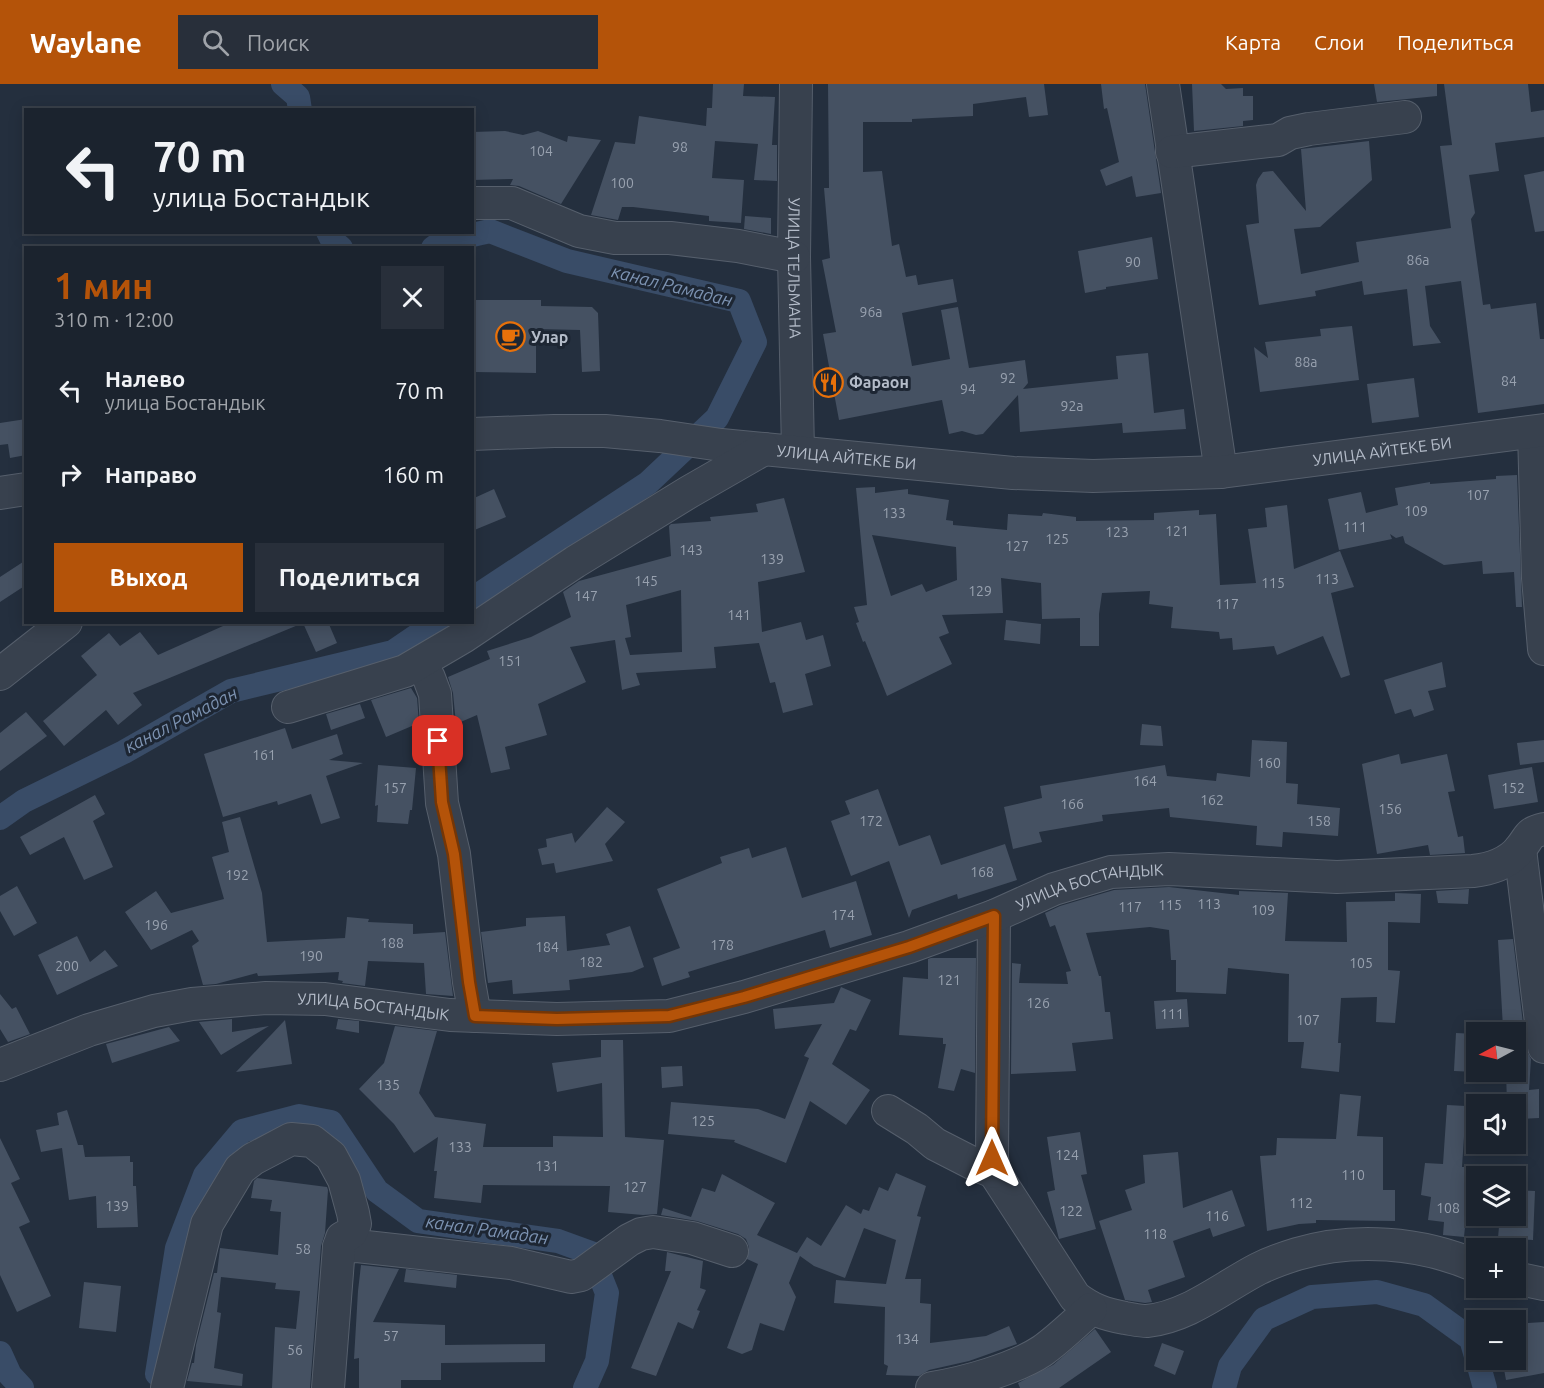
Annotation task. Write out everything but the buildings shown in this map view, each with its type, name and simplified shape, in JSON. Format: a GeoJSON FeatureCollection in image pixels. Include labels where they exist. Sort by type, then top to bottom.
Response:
{"type":"FeatureCollection","features":[{"type":"Feature","properties":{"kind":"street","name":"УЛИЦА ТЕЛЬМАНА"},"geometry":{"type":"LineString","coordinates":[[796,84],[794,257],[798,452]]}},
{"type":"Feature","properties":{"kind":"street"},"geometry":{"type":"LineString","coordinates":[[1163,84],[1221,472]]}},
{"type":"Feature","properties":{"kind":"street"},"geometry":{"type":"LineString","coordinates":[[1172,152],[1278,140],[1290,133],[1309,129],[1405,117]]}},
{"type":"Feature","properties":{"kind":"street"},"geometry":{"type":"LineString","coordinates":[[474,203],[512,203],[579,231],[615,238],[670,238],[738,246],[794,257]]}},
{"type":"Feature","properties":{"kind":"street","name":"УЛИЦА АЙТЕКЕ БИ"},"geometry":{"type":"LineString","coordinates":[[474,435],[605,431],[721,445],[1013,473],[1093,476],[1221,472],[1539,431]]}},
{"type":"Feature","properties":{"kind":"street"},"geometry":{"type":"LineString","coordinates":[[1539,431],[1538,578],[1544,649]]}},
{"type":"Feature","properties":{"kind":"street"},"geometry":{"type":"LineString","coordinates":[[288,707],[405,671],[420,663],[575,562],[764,449]]}},
{"type":"Feature","properties":{"kind":"street"},"geometry":{"type":"LineString","coordinates":[[0,493],[24,489]]}},
{"type":"Feature","properties":{"kind":"street"},"geometry":{"type":"LineString","coordinates":[[0,674],[63,624]]}},
{"type":"Feature","properties":{"kind":"street"},"geometry":{"type":"LineString","coordinates":[[420,663],[435,694],[442,802],[454,854],[475,1016]]}},
{"type":"Feature","properties":{"kind":"street","name":"УЛИЦА БОСТАНДЫК"},"geometry":{"type":"LineString","coordinates":[[0,1065],[88,1030],[154,1011],[192,1004],[266,998],[325,999],[450,1015],[557,1019],[669,1016],[744,997],[909,947],[994,916],[1054,889],[1111,872],[1169,869],[1337,877],[1473,871],[1492,868],[1508,860],[1520,849],[1527,837],[1533,832],[1544,829]]}},
{"type":"Feature","properties":{"kind":"street"},"geometry":{"type":"LineString","coordinates":[[1520,849],[1544,1047]]}},
{"type":"Feature","properties":{"kind":"street"},"geometry":{"type":"LineString","coordinates":[[994,916],[992,1158],[994,1172],[1075,1297],[1091,1309],[1146,1321],[1170,1316],[1187,1310],[1261,1267],[1298,1254],[1340,1245],[1413,1247],[1466,1262]]}},
{"type":"Feature","properties":{"kind":"street"},"geometry":{"type":"LineString","coordinates":[[888,1111],[917,1129],[935,1144],[994,1172]]}},
{"type":"Feature","properties":{"kind":"street"},"geometry":{"type":"LineString","coordinates":[[167,1388],[207,1224],[240,1169],[253,1159],[291,1139],[312,1141],[331,1156],[344,1180],[355,1224],[351,1233],[342,1238],[339,1247],[328,1388]]}},
{"type":"Feature","properties":{"kind":"street"},"geometry":{"type":"LineString","coordinates":[[339,1247],[357,1246],[511,1263],[571,1277],[581,1275],[629,1239],[653,1232],[692,1238],[732,1251]]}},
{"type":"Feature","properties":{"kind":"street"},"geometry":{"type":"LineString","coordinates":[[1526,1280],[1544,1284]]}},
{"type":"Feature","properties":{"kind":"street"},"geometry":{"type":"LineString","coordinates":[[932,1388],[954,1384],[1023,1361],[1042,1351],[1091,1309]]}},
{"type":"Feature","properties":{"kind":"waterway","name":"канал Рамадан"},"geometry":{"type":"LineString","coordinates":[[283,84],[298,97],[300,108]]}},
{"type":"Feature","properties":{"kind":"waterway","name":"канал Рамадан"},"geometry":{"type":"LineString","coordinates":[[436,246],[441,242],[490,231],[567,261],[739,301],[755,342],[717,418],[648,483],[474,598]]}},
{"type":"Feature","properties":{"kind":"waterway","name":"канал Рамадан"},"geometry":{"type":"LineString","coordinates":[[329,234],[339,246]]}},
{"type":"Feature","properties":{"kind":"waterway","name":"канал Рамадан"},"geometry":{"type":"LineString","coordinates":[[0,818],[24,801],[124,752],[231,691],[393,652],[434,624]]}},
{"type":"Feature","properties":{"kind":"waterway","name":"канал Рамадан"},"geometry":{"type":"LineString","coordinates":[[157,1374],[177,1248],[205,1175],[242,1131],[299,1116],[331,1122],[377,1191],[418,1221],[558,1241],[591,1253],[607,1293],[597,1361],[585,1388]]}},
{"type":"Feature","properties":{"kind":"waterway","name":"канал Рамадан"},"geometry":{"type":"LineString","coordinates":[[1224,1388],[1230,1366],[1264,1319],[1312,1297],[1377,1292],[1424,1305],[1466,1335]]}},
{"type":"Feature","properties":{"kind":"waterway","name":"канал Рамадан"},"geometry":{"type":"LineString","coordinates":[[0,1353],[10,1375],[22,1388]]}},
{"type":"Feature","properties":{"kind":"waterway","name":"канал Рамадан"},"geometry":{"type":"LineString","coordinates":[[1480,1370],[1485,1388]]}},
{"type":"Feature","properties":{"kind":"place","name":"Улар"},"geometry":{"type":"Point","coordinates":[510,337]}},
{"type":"Feature","properties":{"kind":"place","name":"Фараон"},"geometry":{"type":"Point","coordinates":[828,382]}},
{"type":"Feature","properties":{"kind":"route"},"geometry":{"type":"LineString","coordinates":[[438,741],[442,802],[454,854],[475,1016],[557,1019],[669,1016],[744,997],[909,947],[994,916],[992,1158]]}}]}
